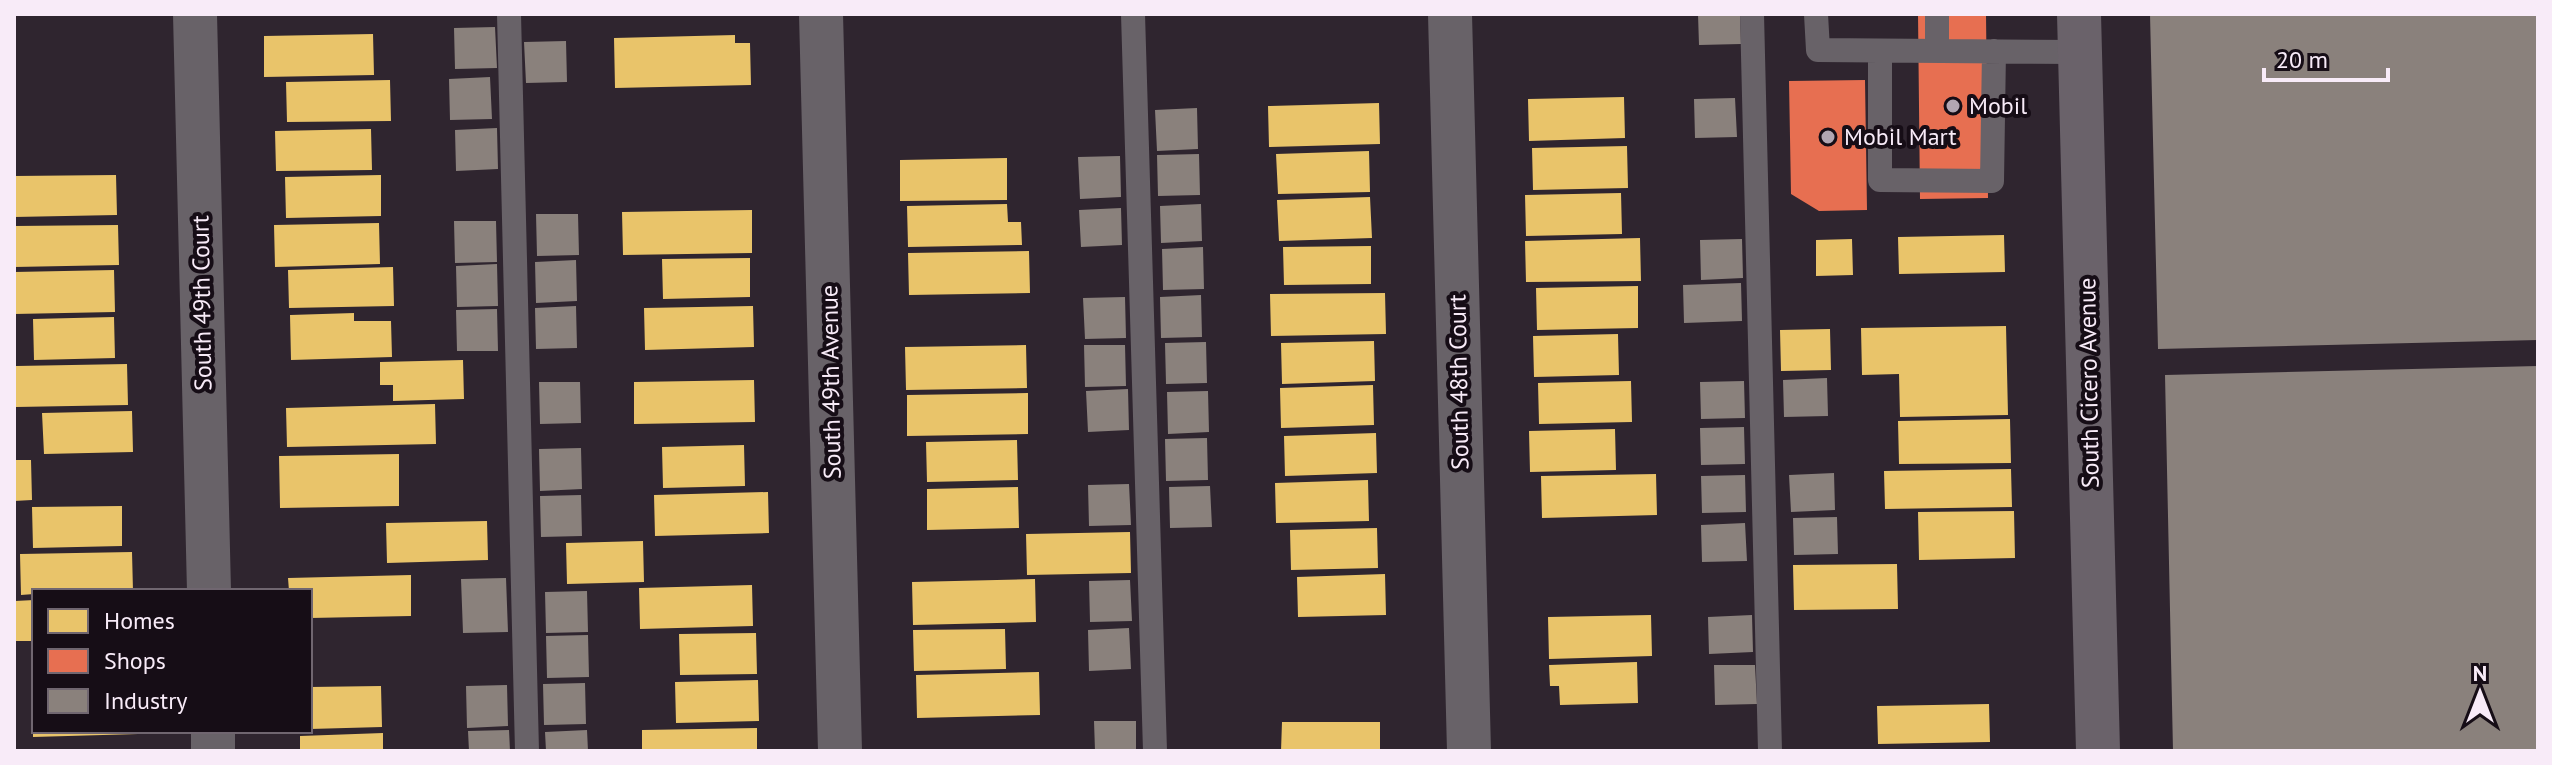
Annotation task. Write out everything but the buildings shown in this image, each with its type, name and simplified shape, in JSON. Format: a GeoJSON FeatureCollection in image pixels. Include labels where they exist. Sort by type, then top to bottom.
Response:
{"type":"FeatureCollection","features":[{"type":"Feature","properties":{"kind":"main road","name":"South Cicero Avenue"},"geometry":{"type":"LineString","coordinates":[[2080,33],[2098,751]]}},
{"type":"Feature","properties":{"kind":"street","name":"South 49th Court"},"geometry":{"type":"LineString","coordinates":[[195,14],[209,589]]}},
{"type":"Feature","properties":{"kind":"street","name":"South 49th Avenue"},"geometry":{"type":"LineString","coordinates":[[821,14],[840,751]]}},
{"type":"Feature","properties":{"kind":"street","name":"South 48th Court"},"geometry":{"type":"LineString","coordinates":[[1450,14],[1469,751]]}},
{"type":"Feature","properties":{"kind":"lane"},"geometry":{"type":"LineString","coordinates":[[509,14],[527,751]]}},
{"type":"Feature","properties":{"kind":"lane"},"geometry":{"type":"LineString","coordinates":[[1133,14],[1155,751]]}},
{"type":"Feature","properties":{"kind":"lane"},"geometry":{"type":"LineString","coordinates":[[1752,14],[1770,751]]}},
{"type":"Feature","properties":{"kind":"lane"},"geometry":{"type":"LineString","coordinates":[[1816,14],[1818,50],[1994,51],[2080,33]]}},
{"type":"Feature","properties":{"kind":"lane"},"geometry":{"type":"LineString","coordinates":[[1937,14],[1937,51]]}},
{"type":"Feature","properties":{"kind":"lane"},"geometry":{"type":"LineString","coordinates":[[1880,51],[1880,180],[1992,181],[1994,51]]}},
{"type":"Feature","properties":{"kind":"place","name":"Mobil"},"geometry":{"type":"Point","coordinates":[1953,106]}},
{"type":"Feature","properties":{"kind":"place","name":"Mobil Mart"},"geometry":{"type":"Point","coordinates":[1828,137]}}]}
